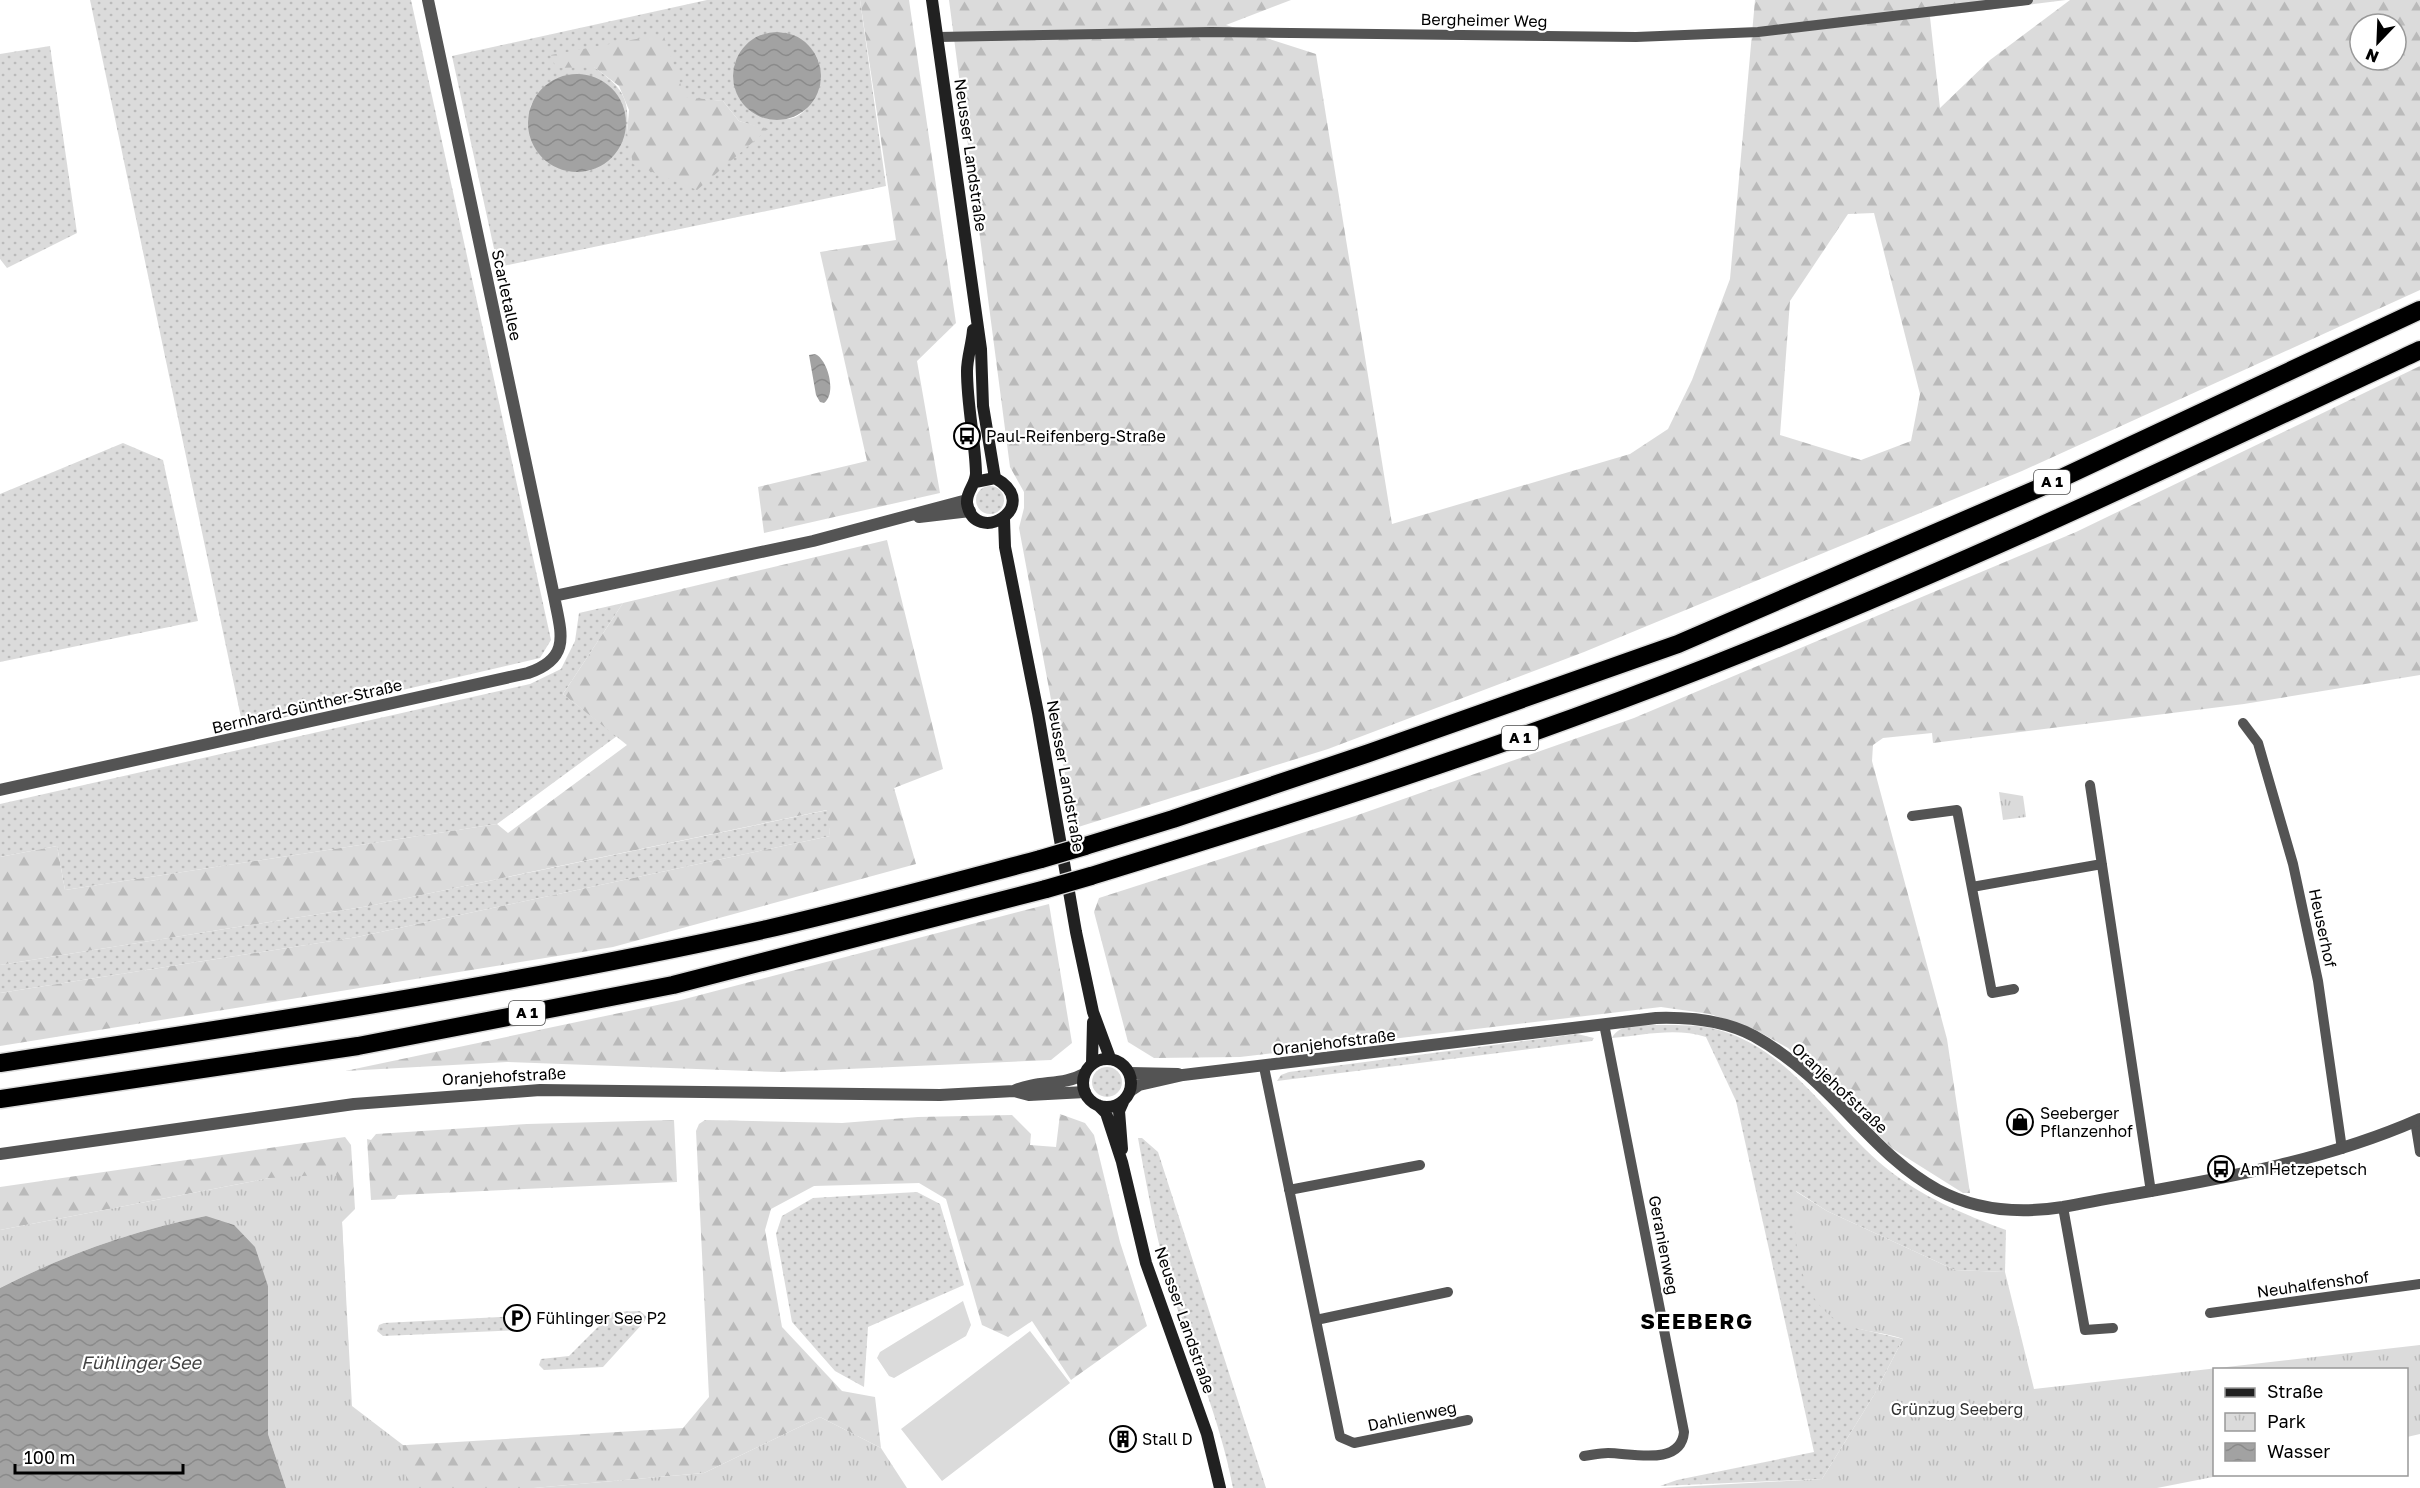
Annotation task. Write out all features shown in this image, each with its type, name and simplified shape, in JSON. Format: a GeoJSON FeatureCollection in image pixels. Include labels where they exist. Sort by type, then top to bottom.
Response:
{"type":"FeatureCollection","features":[{"type":"Feature","properties":{"kind":"highway","name":"A 1"},"geometry":{"type":"LineString","coordinates":[[0,1063],[296,1018],[666,950],[770,928],[1041,858],[1173,819],[1369,753],[1678,644],[2053,482],[2420,310]]}},
{"type":"Feature","properties":{"kind":"highway","name":"A 1"},"geometry":{"type":"LineString","coordinates":[[0,1099],[358,1046],[673,985],[1046,889],[1286,816],[1497,746],[1712,665],[2070,514],[2420,350]]}},
{"type":"Feature","properties":{"kind":"main road","name":"Neusser Landstraße"},"geometry":{"type":"LineString","coordinates":[[932,0],[981,349],[983,406],[996,478],[1003,482],[1011,494],[1011,508],[1004,519],[1005,547],[1093,1012],[1110,1058]]}},
{"type":"Feature","properties":{"kind":"main road","name":"Neusser Landstraße"},"geometry":{"type":"LineString","coordinates":[[975,314],[967,368],[975,482],[968,505],[975,517],[988,523],[1005,547]]}},
{"type":"Feature","properties":{"kind":"main road"},"geometry":{"type":"LineString","coordinates":[[975,482],[996,478]]}},
{"type":"Feature","properties":{"kind":"main road"},"geometry":{"type":"LineString","coordinates":[[988,523],[1004,519]]}},
{"type":"Feature","properties":{"kind":"main road","name":"Neusser Landstraße"},"geometry":{"type":"LineString","coordinates":[[1088,1069],[1093,1012]]}},
{"type":"Feature","properties":{"kind":"main road"},"geometry":{"type":"LineString","coordinates":[[1110,1058],[1122,1063],[1130,1073],[1126,1096],[1111,1107],[1098,1105],[1085,1092],[1088,1069],[1110,1058]]}},
{"type":"Feature","properties":{"kind":"main road","name":"Neusser Landstraße"},"geometry":{"type":"LineString","coordinates":[[1122,1162],[1119,1111],[1126,1096]]}},
{"type":"Feature","properties":{"kind":"main road","name":"Neusser Landstraße"},"geometry":{"type":"LineString","coordinates":[[1098,1105],[1106,1113],[1122,1162],[1146,1263],[1207,1434],[1220,1488]]}},
{"type":"Feature","properties":{"kind":"street","name":"Scarletallee"},"geometry":{"type":"LineString","coordinates":[[428,0],[554,596]]}},
{"type":"Feature","properties":{"kind":"street","name":"Bergheimer Weg"},"geometry":{"type":"LineString","coordinates":[[938,37],[1210,32],[1636,37],[1758,32],[2028,0]]}},
{"type":"Feature","properties":{"kind":"street"},"geometry":{"type":"LineString","coordinates":[[554,596],[813,541],[900,518],[921,510],[968,505]]}},
{"type":"Feature","properties":{"kind":"street","name":"Bernhard-Günther-Straße"},"geometry":{"type":"LineString","coordinates":[[0,790],[528,674],[553,661],[560,649],[561,637],[554,596]]}},
{"type":"Feature","properties":{"kind":"street","name":"Heuserhof"},"geometry":{"type":"LineString","coordinates":[[2243,723],[2258,743],[2294,864],[2318,981],[2342,1149]]}},
{"type":"Feature","properties":{"kind":"street"},"geometry":{"type":"LineString","coordinates":[[2090,785],[2151,1192]]}},
{"type":"Feature","properties":{"kind":"street"},"geometry":{"type":"LineString","coordinates":[[1912,816],[1957,810],[1992,993],[2014,989]]}},
{"type":"Feature","properties":{"kind":"street"},"geometry":{"type":"LineString","coordinates":[[1972,887],[2102,864]]}},
{"type":"Feature","properties":{"kind":"street","name":"Oranjehofstraße"},"geometry":{"type":"LineString","coordinates":[[1126,1096],[1139,1085],[1183,1075],[1679,1017],[1710,1022],[1752,1035],[1783,1055],[1890,1157],[1935,1190],[1986,1209],[2035,1212],[2270,1168],[2342,1149],[2417,1120]]}},
{"type":"Feature","properties":{"kind":"street","name":"Geranienweg"},"geometry":{"type":"LineString","coordinates":[[1584,1456],[1605,1453],[1653,1455],[1667,1453],[1681,1444],[1684,1432],[1604,1024]]}},
{"type":"Feature","properties":{"kind":"street","name":"Dahlienweg"},"geometry":{"type":"LineString","coordinates":[[1264,1067],[1340,1437],[1354,1443],[1370,1441],[1468,1420]]}},
{"type":"Feature","properties":{"kind":"street","name":"Oranjehofstraße"},"geometry":{"type":"LineString","coordinates":[[1014,1091],[1028,1084],[1074,1080],[1088,1069]]}},
{"type":"Feature","properties":{"kind":"street","name":"Oranjehofstraße"},"geometry":{"type":"LineString","coordinates":[[1130,1073],[1161,1072],[1183,1075]]}},
{"type":"Feature","properties":{"kind":"street","name":"Oranjehofstraße"},"geometry":{"type":"LineString","coordinates":[[0,1154],[354,1104],[441,1095],[540,1090],[940,1095],[1014,1091],[1029,1095],[1085,1092]]}},
{"type":"Feature","properties":{"kind":"street"},"geometry":{"type":"LineString","coordinates":[[2417,1120],[2420,1152]]}},
{"type":"Feature","properties":{"kind":"street"},"geometry":{"type":"LineString","coordinates":[[1289,1190],[1420,1165]]}},
{"type":"Feature","properties":{"kind":"street"},"geometry":{"type":"LineString","coordinates":[[2063,1208],[2085,1330],[2113,1328]]}},
{"type":"Feature","properties":{"kind":"street","name":"Neuhalfenshof"},"geometry":{"type":"LineString","coordinates":[[2210,1313],[2420,1284]]}},
{"type":"Feature","properties":{"kind":"street"},"geometry":{"type":"LineString","coordinates":[[1316,1320],[1448,1292]]}},
{"type":"Feature","properties":{"kind":"green space"},"geometry":{"type":"Polygon","coordinates":[[[90,0],[411,0],[551,640],[540,658],[243,727],[90,0]]]}},
{"type":"Feature","properties":{"kind":"green space"},"geometry":{"type":"Polygon","coordinates":[[[707,0],[860,0],[886,186],[498,267],[452,56],[707,0]],[[783,32],[764,36],[747,46],[736,60],[734,80],[742,102],[773,116],[787,119],[799,115],[810,103],[816,91],[820,69],[813,51],[806,44],[783,32]],[[594,67],[618,87],[625,101],[628,120],[627,133],[767,130],[739,121],[723,101],[685,98],[594,67]],[[595,78],[539,92],[531,105],[528,120],[589,171],[615,152],[622,139],[625,126],[624,113],[619,100],[609,88],[595,78]]]}},
{"type":"Feature","properties":{"kind":"green space"},"geometry":{"type":"Polygon","coordinates":[[[860,0],[909,0],[956,323],[917,361],[940,493],[764,533],[758,487],[867,461],[820,252],[896,240],[860,0]]]}},
{"type":"Feature","properties":{"kind":"green space"},"geometry":{"type":"Polygon","coordinates":[[[949,0],[1291,0],[1226,25],[1316,54],[1392,524],[1630,454],[1668,429],[1692,380],[1730,279],[1755,0],[2066,0],[1930,17],[1940,108],[1990,60],[2070,0],[2420,0],[2420,290],[2022,471],[1584,652],[1328,749],[1075,828],[1019,528],[1024,508],[1024,492],[1010,467],[949,0]],[[1874,213],[1848,214],[1790,301],[1780,435],[1861,460],[1911,441],[1920,394],[1874,213]]]}},
{"type":"Feature","properties":{"kind":"green space"},"geometry":{"type":"Polygon","coordinates":[[[663,34],[685,97],[723,101],[739,121],[768,129],[697,190],[633,164],[627,133],[629,110],[619,86],[594,67],[556,68],[551,55],[663,34]]]}},
{"type":"Feature","properties":{"kind":"green space"},"geometry":{"type":"Polygon","coordinates":[[[50,46],[77,233],[7,268],[0,259],[0,54],[50,46]]]}},
{"type":"Feature","properties":{"kind":"green space"},"geometry":{"type":"Polygon","coordinates":[[[2420,366],[2420,675],[2244,704],[1933,743],[1932,733],[1883,738],[1873,745],[1872,761],[1947,1039],[1970,1193],[1963,1193],[1893,1149],[1788,1048],[1754,1029],[1710,1014],[1661,1007],[1240,1057],[1154,1058],[1128,1042],[1094,912],[1099,898],[1355,816],[1634,718],[2076,532],[2420,366]]]}},
{"type":"Feature","properties":{"kind":"green space"},"geometry":{"type":"Polygon","coordinates":[[[123,443],[163,460],[198,621],[0,662],[0,494],[123,443]]]}},
{"type":"Feature","properties":{"kind":"green space"},"geometry":{"type":"Polygon","coordinates":[[[990,486],[1000,490],[1004,500],[1000,510],[990,514],[980,510],[976,500],[980,490],[990,486]]]}},
{"type":"Feature","properties":{"kind":"green space"},"geometry":{"type":"Polygon","coordinates":[[[887,540],[943,769],[894,788],[916,864],[613,947],[0,1046],[0,993],[357,937],[830,836],[827,810],[369,906],[0,965],[0,857],[57,846],[65,890],[497,824],[508,833],[627,745],[563,694],[623,603],[887,540]]]}},
{"type":"Feature","properties":{"kind":"green space"},"geometry":{"type":"Polygon","coordinates":[[[623,603],[563,694],[617,736],[497,824],[65,890],[57,846],[0,857],[0,804],[530,684],[561,669],[575,641],[579,613],[623,603]]]}},
{"type":"Feature","properties":{"kind":"green space"},"geometry":{"type":"Polygon","coordinates":[[[1999,792],[2023,796],[2026,817],[2003,820],[1999,792]]]}},
{"type":"Feature","properties":{"kind":"green space"},"geometry":{"type":"Polygon","coordinates":[[[828,810],[830,836],[357,937],[0,993],[0,965],[369,906],[828,810]]]}},
{"type":"Feature","properties":{"kind":"green space"},"geometry":{"type":"Polygon","coordinates":[[[1049,904],[1072,1043],[1051,1060],[779,1072],[507,1062],[345,1071],[681,1000],[1049,904]]]}},
{"type":"Feature","properties":{"kind":"green space"},"geometry":{"type":"Polygon","coordinates":[[[1651,1025],[1702,1027],[1719,1030],[1745,1040],[1768,1054],[1789,1071],[1886,1168],[1914,1188],[1943,1204],[2006,1230],[2005,1272],[1955,1270],[1827,1211],[1796,1191],[1856,1328],[1903,1339],[1874,1395],[1822,1479],[1660,1486],[1677,1480],[1814,1452],[1736,1101],[1706,1037],[1671,1032],[1612,1038],[1615,1033],[1624,1028],[1651,1025]]]}},
{"type":"Feature","properties":{"kind":"green space"},"geometry":{"type":"Polygon","coordinates":[[[1577,1034],[1594,1038],[1592,1041],[1277,1081],[1281,1075],[1289,1072],[1577,1034]]]}},
{"type":"Feature","properties":{"kind":"green space"},"geometry":{"type":"Polygon","coordinates":[[[1107,1067],[1118,1071],[1122,1082],[1118,1093],[1107,1097],[1096,1093],[1092,1082],[1096,1071],[1107,1067]]]}},
{"type":"Feature","properties":{"kind":"green space"},"geometry":{"type":"Polygon","coordinates":[[[1060,1114],[1085,1123],[1094,1135],[1120,1242],[1147,1326],[1071,1380],[1032,1321],[1008,1337],[982,1325],[946,1199],[919,1183],[814,1186],[771,1209],[765,1230],[782,1327],[842,1391],[875,1397],[881,1448],[820,1417],[704,1473],[534,1488],[369,1488],[374,1447],[683,1428],[709,1397],[696,1131],[699,1124],[705,1120],[842,1123],[918,1117],[1012,1115],[1031,1134],[1030,1145],[1056,1147],[1060,1114]]]}},
{"type":"Feature","properties":{"kind":"green space"},"geometry":{"type":"Polygon","coordinates":[[[674,1120],[677,1182],[398,1195],[395,1199],[371,1200],[367,1139],[371,1140],[376,1134],[527,1124],[674,1120]]]}},
{"type":"Feature","properties":{"kind":"green space"},"geometry":{"type":"Polygon","coordinates":[[[345,1137],[351,1145],[355,1209],[342,1222],[348,1345],[270,1178],[0,1230],[0,1187],[345,1137]]]}},
{"type":"Feature","properties":{"kind":"green space"},"geometry":{"type":"Polygon","coordinates":[[[1138,1138],[1142,1138],[1158,1152],[1266,1488],[1233,1488],[1221,1436],[1165,1268],[1138,1138]]]}},
{"type":"Feature","properties":{"kind":"green space"},"geometry":{"type":"Polygon","coordinates":[[[336,1174],[342,1222],[352,1406],[403,1445],[407,1488],[286,1488],[268,1434],[268,1286],[206,1216],[126,1236],[100,1245],[0,1288],[0,1230],[270,1178],[336,1174]]]}},
{"type":"Feature","properties":{"kind":"green space","name":"Grünzug Seeberg"},"geometry":{"type":"Polygon","coordinates":[[[1795,1191],[1827,1211],[1955,1270],[2005,1272],[2034,1389],[2213,1369],[2213,1476],[2218,1476],[2157,1488],[1660,1488],[1822,1479],[1874,1395],[1903,1339],[1848,1326],[1832,1317],[1819,1305],[1803,1276],[1795,1224],[1795,1191]]]}},
{"type":"Feature","properties":{"kind":"green space"},"geometry":{"type":"Polygon","coordinates":[[[917,1192],[940,1204],[964,1285],[868,1327],[864,1387],[835,1371],[792,1322],[776,1234],[782,1216],[813,1198],[917,1192]]]}},
{"type":"Feature","properties":{"kind":"green space"},"geometry":{"type":"Polygon","coordinates":[[[963,1301],[971,1325],[966,1336],[894,1378],[889,1376],[877,1358],[880,1352],[963,1301]]]}},
{"type":"Feature","properties":{"kind":"green space"},"geometry":{"type":"Polygon","coordinates":[[[640,1311],[647,1317],[644,1322],[603,1367],[544,1370],[539,1365],[541,1359],[569,1356],[613,1312],[640,1311]]]}},
{"type":"Feature","properties":{"kind":"green space"},"geometry":{"type":"Polygon","coordinates":[[[522,1316],[526,1321],[523,1330],[383,1336],[377,1331],[379,1325],[384,1323],[522,1316]]]}},
{"type":"Feature","properties":{"kind":"green space"},"geometry":{"type":"Polygon","coordinates":[[[1030,1331],[1070,1383],[942,1481],[901,1429],[1030,1331]]]}},
{"type":"Feature","properties":{"kind":"green space","name":"Grünzug Seeberg"},"geometry":{"type":"Polygon","coordinates":[[[2420,1345],[2420,1434],[2408,1437],[2408,1368],[2218,1368],[2420,1345]]]}},
{"type":"Feature","properties":{"kind":"green space"},"geometry":{"type":"Polygon","coordinates":[[[820,1417],[881,1448],[907,1488],[534,1488],[704,1473],[820,1417]]]}},
{"type":"Feature","properties":{"kind":"water"},"geometry":{"type":"Polygon","coordinates":[[[777,32],[794,36],[808,45],[817,59],[821,76],[817,93],[808,107],[794,116],[777,120],[760,116],[746,107],[737,93],[733,76],[737,59],[746,45],[760,36],[777,32]]]}},
{"type":"Feature","properties":{"kind":"water"},"geometry":{"type":"Polygon","coordinates":[[[577,74],[587,75],[604,82],[618,96],[625,113],[625,133],[618,150],[604,164],[587,171],[577,172],[567,171],[550,164],[536,150],[529,133],[528,123],[529,113],[536,96],[550,82],[567,75],[577,74]]]}},
{"type":"Feature","properties":{"kind":"water"},"geometry":{"type":"Polygon","coordinates":[[[815,354],[824,362],[829,377],[830,392],[824,403],[820,402],[816,395],[809,355],[815,354]]]}},
{"type":"Feature","properties":{"kind":"water","name":"Fühlinger See"},"geometry":{"type":"Polygon","coordinates":[[[206,1216],[234,1225],[255,1247],[268,1286],[268,1434],[286,1488],[0,1488],[0,1288],[100,1245],[126,1236],[206,1216]]]}},
{"type":"Feature","properties":{"kind":"place","name":"Paul-Reifenberg-Straße"},"geometry":{"type":"Point","coordinates":[967,436]}},
{"type":"Feature","properties":{"kind":"place","name":"Seeberger Pflanzenhof"},"geometry":{"type":"Point","coordinates":[2020,1122]}},
{"type":"Feature","properties":{"kind":"place","name":"Am Hetzepetsch"},"geometry":{"type":"Point","coordinates":[2221,1169]}},
{"type":"Feature","properties":{"kind":"place","name":"Fühlinger See P2"},"geometry":{"type":"Point","coordinates":[517,1318]}},
{"type":"Feature","properties":{"kind":"place","name":"Stall D"},"geometry":{"type":"Point","coordinates":[1123,1439]}},
{"type":"Feature","properties":{"kind":"district","name":"SEEBERG"},"geometry":{"type":"Point","coordinates":[1697,1321]}}]}
